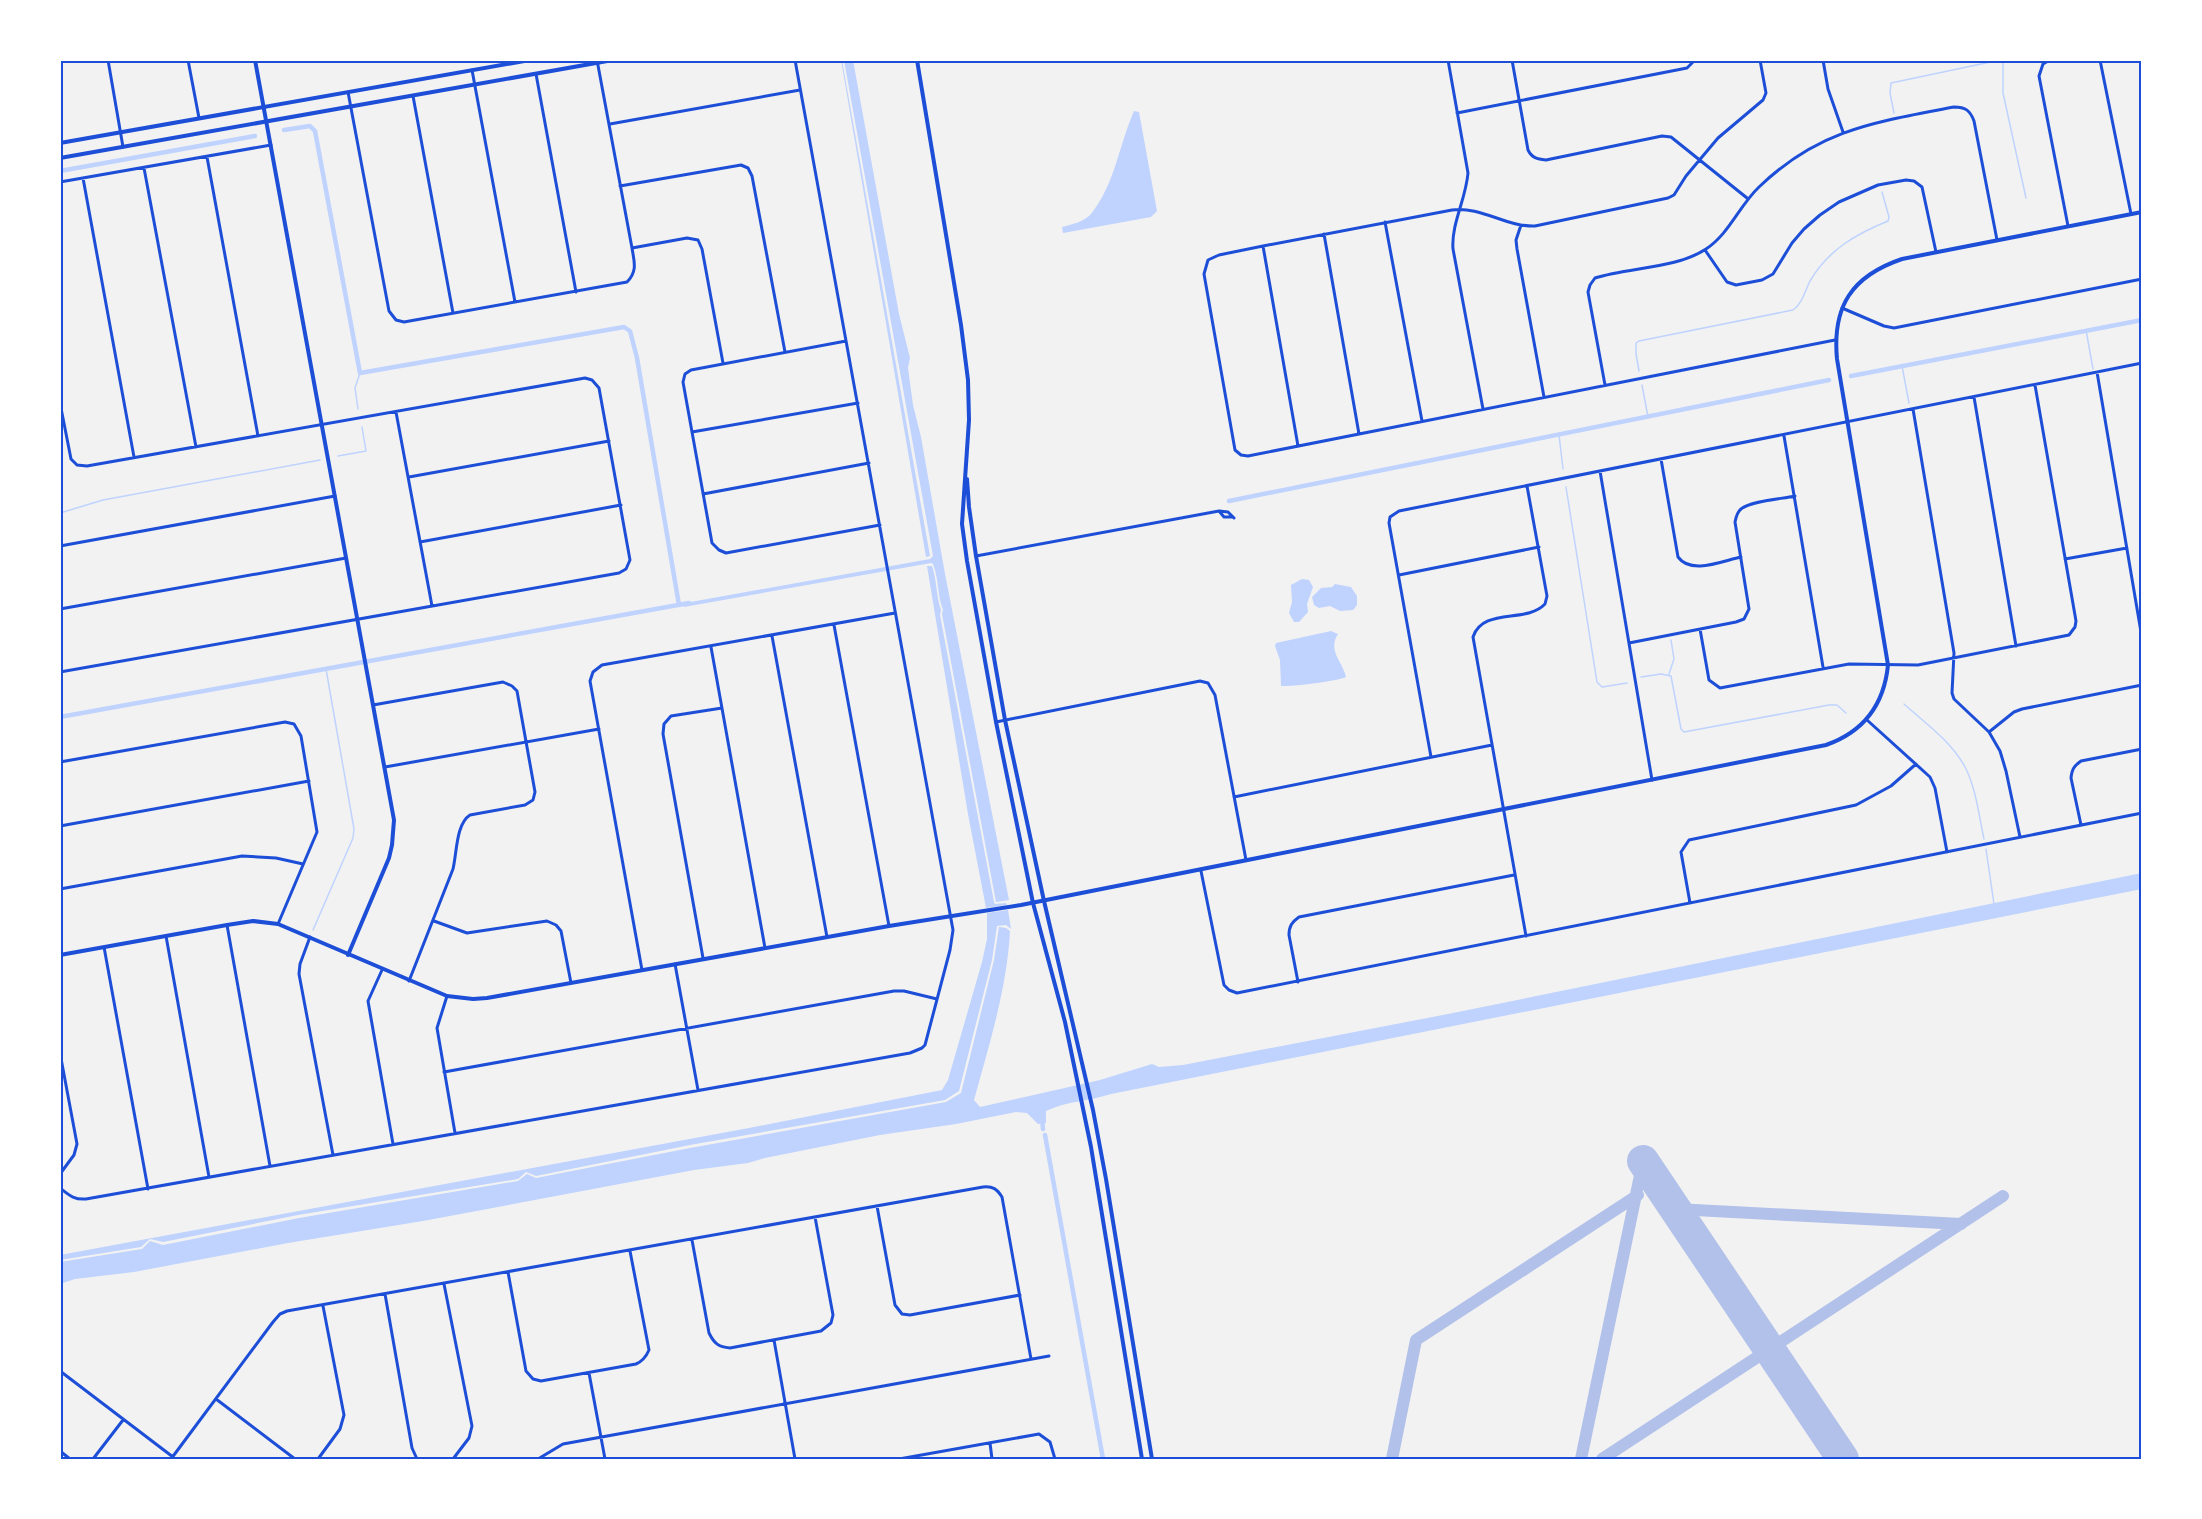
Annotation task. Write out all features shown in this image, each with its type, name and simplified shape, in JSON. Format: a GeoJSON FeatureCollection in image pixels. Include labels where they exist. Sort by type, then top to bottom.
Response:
{"type":"FeatureCollection","features":[{"type":"Feature","properties":{"kind":"street"},"geometry":{"type":"LineString","coordinates":[[108,60],[123,147]]}},
{"type":"Feature","properties":{"kind":"street"},"geometry":{"type":"LineString","coordinates":[[188,60],[199,118]]}},
{"type":"Feature","properties":{"kind":"street"},"geometry":{"type":"LineString","coordinates":[[255,60],[394,820],[389,858],[348,955]]}},
{"type":"Feature","properties":{"kind":"street"},"geometry":{"type":"LineString","coordinates":[[60,143],[530,60]]}},
{"type":"Feature","properties":{"kind":"street"},"geometry":{"type":"LineString","coordinates":[[60,158],[536,74],[597,61],[613,60]]}},
{"type":"Feature","properties":{"kind":"street"},"geometry":{"type":"LineString","coordinates":[[60,1188],[78,1200],[148,1189],[910,1053],[922,1048],[927,1040],[952,939],[950,915],[795,60]]}},
{"type":"Feature","properties":{"kind":"street"},"geometry":{"type":"LineString","coordinates":[[916,60],[961,325],[968,380],[969,420],[962,524],[967,561],[996,722],[1033,903],[1065,1022],[1084,1112],[1100,1196],[1142,1459]]}},
{"type":"Feature","properties":{"kind":"street"},"geometry":{"type":"LineString","coordinates":[[1448,60],[1468,173],[1453,239],[1483,410]]}},
{"type":"Feature","properties":{"kind":"street"},"geometry":{"type":"LineString","coordinates":[[1512,60],[1527,150],[1531,156],[1546,160],[1662,136],[1671,137],[1747,198]]}},
{"type":"Feature","properties":{"kind":"street"},"geometry":{"type":"LineString","coordinates":[[1760,60],[1766,93],[1763,100],[1718,138],[1699,159],[1674,195],[1668,198],[1535,226],[1521,225],[1461,209],[1219,255],[1207,261],[1204,274],[1235,450],[1241,455],[1248,456],[1835,340]]}},
{"type":"Feature","properties":{"kind":"street"},"geometry":{"type":"LineString","coordinates":[[1823,60],[1830,94],[1843,132]]}},
{"type":"Feature","properties":{"kind":"street"},"geometry":{"type":"LineString","coordinates":[[2050,60],[2043,64],[2039,76],[2068,226]]}},
{"type":"Feature","properties":{"kind":"street"},"geometry":{"type":"LineString","coordinates":[[2100,60],[2131,214]]}},
{"type":"Feature","properties":{"kind":"street"},"geometry":{"type":"LineString","coordinates":[[348,92],[389,311],[396,320],[404,322],[627,282],[633,276],[635,270],[632,248],[597,61]]}},
{"type":"Feature","properties":{"kind":"street"},"geometry":{"type":"LineString","coordinates":[[1457,113],[1687,68],[1694,61]]}},
{"type":"Feature","properties":{"kind":"street"},"geometry":{"type":"LineString","coordinates":[[472,70],[515,303]]}},
{"type":"Feature","properties":{"kind":"street"},"geometry":{"type":"LineString","coordinates":[[536,74],[576,292]]}},
{"type":"Feature","properties":{"kind":"street"},"geometry":{"type":"LineString","coordinates":[[610,124],[800,90]]}},
{"type":"Feature","properties":{"kind":"street"},"geometry":{"type":"LineString","coordinates":[[413,96],[453,313]]}},
{"type":"Feature","properties":{"kind":"street"},"geometry":{"type":"LineString","coordinates":[[1605,385],[1588,292],[1595,278],[1684,260],[1705,250],[1724,232],[1747,198],[1785,163],[1804,150],[1843,132],[1860,126],[1954,107],[1967,110],[1974,120],[1997,240]]}},
{"type":"Feature","properties":{"kind":"street"},"geometry":{"type":"LineString","coordinates":[[60,182],[271,145]]}},
{"type":"Feature","properties":{"kind":"street"},"geometry":{"type":"LineString","coordinates":[[207,157],[258,436]]}},
{"type":"Feature","properties":{"kind":"street"},"geometry":{"type":"LineString","coordinates":[[620,186],[741,165],[748,168],[752,176],[785,352]]}},
{"type":"Feature","properties":{"kind":"street"},"geometry":{"type":"LineString","coordinates":[[144,168],[196,447]]}},
{"type":"Feature","properties":{"kind":"street"},"geometry":{"type":"LineString","coordinates":[[83,178],[134,457]]}},
{"type":"Feature","properties":{"kind":"street"},"geometry":{"type":"LineString","coordinates":[[1705,250],[1727,282],[1736,285],[1762,280],[1773,274],[1792,243],[1820,215],[1839,202],[1878,185],[1906,180],[1918,183],[1925,195],[1936,252]]}},
{"type":"Feature","properties":{"kind":"street"},"geometry":{"type":"LineString","coordinates":[[60,955],[253,921],[278,924],[447,996],[487,998],[950,915],[1021,906],[1826,745],[1848,735],[1868,720],[1882,695],[1888,665],[1835,340],[1836,326],[1842,308],[1855,286],[1866,275],[1878,268],[1902,259],[2142,212]]}},
{"type":"Feature","properties":{"kind":"street"},"geometry":{"type":"LineString","coordinates":[[1385,222],[1422,421]]}},
{"type":"Feature","properties":{"kind":"street"},"geometry":{"type":"LineString","coordinates":[[1521,225],[1516,240],[1517,249],[1544,397]]}},
{"type":"Feature","properties":{"kind":"street"},"geometry":{"type":"LineString","coordinates":[[1324,234],[1359,434]]}},
{"type":"Feature","properties":{"kind":"street"},"geometry":{"type":"LineString","coordinates":[[632,248],[687,238],[698,240],[702,249],[723,363]]}},
{"type":"Feature","properties":{"kind":"street"},"geometry":{"type":"LineString","coordinates":[[1263,246],[1298,446]]}},
{"type":"Feature","properties":{"kind":"street"},"geometry":{"type":"LineString","coordinates":[[1842,308],[1894,328],[2142,279]]}},
{"type":"Feature","properties":{"kind":"street"},"geometry":{"type":"LineString","coordinates":[[846,341],[723,363],[691,370],[685,374],[683,382],[712,543],[718,550],[726,553],[880,525]]}},
{"type":"Feature","properties":{"kind":"street"},"geometry":{"type":"LineString","coordinates":[[1431,757],[1389,523],[1390,517],[1399,511],[2142,363]]}},
{"type":"Feature","properties":{"kind":"street"},"geometry":{"type":"LineString","coordinates":[[2097,372],[2142,638]]}},
{"type":"Feature","properties":{"kind":"street"},"geometry":{"type":"LineString","coordinates":[[60,403],[71,459],[77,465],[87,466],[585,378],[592,380],[599,388],[630,561],[626,569],[619,573],[60,672]]}},
{"type":"Feature","properties":{"kind":"street"},"geometry":{"type":"LineString","coordinates":[[1700,629],[1710,680],[1720,688],[1849,664],[1918,665],[2064,637],[2072,631],[2076,621],[2036,385]]}},
{"type":"Feature","properties":{"kind":"street"},"geometry":{"type":"LineString","coordinates":[[1974,397],[2016,646]]}},
{"type":"Feature","properties":{"kind":"street"},"geometry":{"type":"LineString","coordinates":[[692,432],[858,402]]}},
{"type":"Feature","properties":{"kind":"street"},"geometry":{"type":"LineString","coordinates":[[1913,409],[1954,659],[1952,693],[1954,699],[1989,732],[2000,751],[2020,837]]}},
{"type":"Feature","properties":{"kind":"street"},"geometry":{"type":"LineString","coordinates":[[396,412],[432,606]]}},
{"type":"Feature","properties":{"kind":"street"},"geometry":{"type":"LineString","coordinates":[[1784,435],[1823,668]]}},
{"type":"Feature","properties":{"kind":"street"},"geometry":{"type":"LineString","coordinates":[[60,441],[67,439]]}},
{"type":"Feature","properties":{"kind":"street"},"geometry":{"type":"LineString","coordinates":[[409,477],[609,441]]}},
{"type":"Feature","properties":{"kind":"street"},"geometry":{"type":"LineString","coordinates":[[966,459],[969,507],[976,556],[1005,720],[1093,1110],[1152,1459]]}},
{"type":"Feature","properties":{"kind":"street"},"geometry":{"type":"LineString","coordinates":[[1660,459],[1678,557],[1682,563],[1695,566],[1741,557]]}},
{"type":"Feature","properties":{"kind":"street"},"geometry":{"type":"LineString","coordinates":[[703,494],[869,463]]}},
{"type":"Feature","properties":{"kind":"street"},"geometry":{"type":"LineString","coordinates":[[1600,471],[1652,780]]}},
{"type":"Feature","properties":{"kind":"street"},"geometry":{"type":"LineString","coordinates":[[1526,936],[1473,637],[1481,624],[1534,612],[1545,604],[1547,596],[1527,486]]}},
{"type":"Feature","properties":{"kind":"street"},"geometry":{"type":"LineString","coordinates":[[60,546],[335,496]]}},
{"type":"Feature","properties":{"kind":"street"},"geometry":{"type":"LineString","coordinates":[[1629,642],[1744,619],[1749,609],[1735,522],[1740,509],[1794,496]]}},
{"type":"Feature","properties":{"kind":"street"},"geometry":{"type":"LineString","coordinates":[[420,542],[621,505]]}},
{"type":"Feature","properties":{"kind":"street"},"geometry":{"type":"LineString","coordinates":[[976,556],[1219,511],[1224,517],[1233,518]]}},
{"type":"Feature","properties":{"kind":"street"},"geometry":{"type":"LineString","coordinates":[[1398,575],[1539,548]]}},
{"type":"Feature","properties":{"kind":"street"},"geometry":{"type":"LineString","coordinates":[[2065,559],[2127,548]]}},
{"type":"Feature","properties":{"kind":"street"},"geometry":{"type":"LineString","coordinates":[[60,609],[346,558]]}},
{"type":"Feature","properties":{"kind":"street"},"geometry":{"type":"LineString","coordinates":[[642,970],[590,681],[593,672],[602,665],[896,613]]}},
{"type":"Feature","properties":{"kind":"street"},"geometry":{"type":"LineString","coordinates":[[834,625],[889,926]]}},
{"type":"Feature","properties":{"kind":"street"},"geometry":{"type":"LineString","coordinates":[[772,636],[827,937]]}},
{"type":"Feature","properties":{"kind":"street"},"geometry":{"type":"LineString","coordinates":[[711,647],[765,948]]}},
{"type":"Feature","properties":{"kind":"street"},"geometry":{"type":"LineString","coordinates":[[996,722],[1200,681],[1208,683],[1215,695],[1246,862]]}},
{"type":"Feature","properties":{"kind":"street"},"geometry":{"type":"LineString","coordinates":[[373,705],[503,682],[512,686],[517,691],[535,792],[533,800],[525,805],[470,815],[463,819],[459,826],[458,850],[453,869],[409,981]]}},
{"type":"Feature","properties":{"kind":"street"},"geometry":{"type":"LineString","coordinates":[[1989,732],[2014,712],[2022,709],[2142,685]]}},
{"type":"Feature","properties":{"kind":"street"},"geometry":{"type":"LineString","coordinates":[[703,958],[663,734],[664,724],[670,716],[722,708]]}},
{"type":"Feature","properties":{"kind":"street"},"geometry":{"type":"LineString","coordinates":[[1868,720],[1930,777],[1935,788],[1947,852]]}},
{"type":"Feature","properties":{"kind":"street"},"geometry":{"type":"LineString","coordinates":[[60,762],[285,722],[294,724],[301,736],[317,832],[278,924]]}},
{"type":"Feature","properties":{"kind":"street"},"geometry":{"type":"LineString","coordinates":[[385,767],[599,729]]}},
{"type":"Feature","properties":{"kind":"street"},"geometry":{"type":"LineString","coordinates":[[1234,797],[1492,745]]}},
{"type":"Feature","properties":{"kind":"street"},"geometry":{"type":"LineString","coordinates":[[2081,825],[2071,778],[2075,765],[2081,761],[2142,749]]}},
{"type":"Feature","properties":{"kind":"street"},"geometry":{"type":"LineString","coordinates":[[1690,903],[1681,852],[1689,840],[1856,805],[1891,786],[1916,764]]}},
{"type":"Feature","properties":{"kind":"street"},"geometry":{"type":"LineString","coordinates":[[60,825],[309,781]]}},
{"type":"Feature","properties":{"kind":"street"},"geometry":{"type":"LineString","coordinates":[[1201,871],[1224,985],[1229,990],[1244,993],[2142,813]]}},
{"type":"Feature","properties":{"kind":"street"},"geometry":{"type":"LineString","coordinates":[[60,889],[242,856],[276,858],[303,864]]}},
{"type":"Feature","properties":{"kind":"street"},"geometry":{"type":"LineString","coordinates":[[1298,982],[1289,927],[1299,917],[1515,875]]}},
{"type":"Feature","properties":{"kind":"street"},"geometry":{"type":"LineString","coordinates":[[434,921],[467,933],[547,921],[556,925],[561,931],[571,983]]}},
{"type":"Feature","properties":{"kind":"street"},"geometry":{"type":"LineString","coordinates":[[227,925],[270,1166]]}},
{"type":"Feature","properties":{"kind":"street"},"geometry":{"type":"LineString","coordinates":[[166,936],[209,1178]]}},
{"type":"Feature","properties":{"kind":"street"},"geometry":{"type":"LineString","coordinates":[[310,937],[300,964],[299,974],[333,1155]]}},
{"type":"Feature","properties":{"kind":"street"},"geometry":{"type":"LineString","coordinates":[[104,947],[148,1189]]}},
{"type":"Feature","properties":{"kind":"street"},"geometry":{"type":"LineString","coordinates":[[675,964],[698,1090]]}},
{"type":"Feature","properties":{"kind":"street"},"geometry":{"type":"LineString","coordinates":[[382,970],[368,1001],[393,1144]]}},
{"type":"Feature","properties":{"kind":"street"},"geometry":{"type":"LineString","coordinates":[[444,1072],[894,991],[904,991],[937,999]]}},
{"type":"Feature","properties":{"kind":"street"},"geometry":{"type":"LineString","coordinates":[[447,996],[437,1028],[455,1133]]}},
{"type":"Feature","properties":{"kind":"street"},"geometry":{"type":"LineString","coordinates":[[60,1053],[77,1144],[74,1155],[60,1174]]}},
{"type":"Feature","properties":{"kind":"street"},"geometry":{"type":"LineString","coordinates":[[60,1371],[172,1458],[280,1314],[990,1186],[998,1190],[1002,1197],[1031,1359]]}},
{"type":"Feature","properties":{"kind":"street"},"geometry":{"type":"LineString","coordinates":[[878,1206],[895,1305],[902,1314],[910,1315],[1020,1295]]}},
{"type":"Feature","properties":{"kind":"street"},"geometry":{"type":"LineString","coordinates":[[692,1239],[709,1333],[714,1342],[722,1347],[730,1348],[822,1331],[831,1323],[833,1315],[815,1217]]}},
{"type":"Feature","properties":{"kind":"street"},"geometry":{"type":"LineString","coordinates":[[508,1272],[526,1371],[532,1379],[541,1381],[589,1373],[642,1362],[649,1350],[629,1250]]}},
{"type":"Feature","properties":{"kind":"street"},"geometry":{"type":"LineString","coordinates":[[444,1284],[472,1426],[469,1438],[453,1459]]}},
{"type":"Feature","properties":{"kind":"street"},"geometry":{"type":"LineString","coordinates":[[385,1294],[411,1448],[417,1459]]}},
{"type":"Feature","properties":{"kind":"street"},"geometry":{"type":"LineString","coordinates":[[318,1459],[343,1422],[323,1305]]}},
{"type":"Feature","properties":{"kind":"street"},"geometry":{"type":"LineString","coordinates":[[774,1340],[795,1459]]}},
{"type":"Feature","properties":{"kind":"street"},"geometry":{"type":"LineString","coordinates":[[538,1459],[563,1443],[1049,1356]]}},
{"type":"Feature","properties":{"kind":"street"},"geometry":{"type":"LineString","coordinates":[[589,1373],[605,1459]]}},
{"type":"Feature","properties":{"kind":"street"},"geometry":{"type":"LineString","coordinates":[[216,1399],[295,1459]]}},
{"type":"Feature","properties":{"kind":"street"},"geometry":{"type":"LineString","coordinates":[[93,1459],[123,1419]]}},
{"type":"Feature","properties":{"kind":"street"},"geometry":{"type":"LineString","coordinates":[[899,1459],[1039,1434],[1046,1438],[1053,1448],[1055,1459]]}},
{"type":"Feature","properties":{"kind":"street"},"geometry":{"type":"LineString","coordinates":[[989,1443],[992,1459]]}},
{"type":"Feature","properties":{"kind":"street"},"geometry":{"type":"LineString","coordinates":[[60,1451],[70,1459]]}},
{"type":"Feature","properties":{"kind":"water"},"geometry":{"type":"Polygon","coordinates":[[[841,60],[930,556],[926,557],[841,60]]]}},
{"type":"Feature","properties":{"kind":"water"},"geometry":{"type":"Polygon","coordinates":[[[844,60],[853,60],[899,314],[910,358],[908,368],[913,405],[1009,900],[996,902],[933,564],[684,607],[685,603],[930,559],[933,556],[844,60]]]}},
{"type":"Feature","properties":{"kind":"water"},"geometry":{"type":"Polygon","coordinates":[[[1134,111],[1139,112],[1157,211],[1151,217],[1063,233],[1062,227],[1074,224],[1091,214],[1106,190],[1134,111]]]}},
{"type":"Feature","properties":{"kind":"water"},"geometry":{"type":"Polygon","coordinates":[[[927,566],[932,566],[935,577],[940,615],[994,902],[1007,905],[986,908],[927,566]]]}},
{"type":"Feature","properties":{"kind":"water"},"geometry":{"type":"Polygon","coordinates":[[[1302,579],[1309,580],[1313,587],[1307,604],[1308,612],[1299,622],[1294,622],[1289,613],[1292,602],[1291,585],[1302,579]]]}},
{"type":"Feature","properties":{"kind":"water"},"geometry":{"type":"Polygon","coordinates":[[[1335,584],[1351,587],[1357,596],[1357,605],[1353,610],[1340,611],[1330,606],[1319,608],[1314,605],[1312,597],[1321,588],[1332,587],[1335,584]]]}},
{"type":"Feature","properties":{"kind":"water"},"geometry":{"type":"Polygon","coordinates":[[[1331,631],[1338,634],[1334,646],[1346,677],[1281,686],[1280,660],[1276,643],[1331,631]]]}},
{"type":"Feature","properties":{"kind":"water"},"geometry":{"type":"Polygon","coordinates":[[[2142,873],[2142,889],[1111,1094],[1046,1111],[1046,1123],[1038,1124],[1027,1113],[1016,1112],[956,1124],[880,1135],[748,1163],[694,1170],[134,1272],[75,1279],[60,1284],[60,1262],[142,1249],[150,1241],[163,1245],[299,1218],[518,1181],[527,1174],[536,1178],[946,1102],[961,1093],[994,960],[999,927],[1010,931],[1008,953],[996,1017],[974,1100],[980,1107],[1100,1080],[1152,1064],[1159,1067],[1183,1065],[1448,1014],[2142,873]]]}},
{"type":"Feature","properties":{"kind":"water"},"geometry":{"type":"Polygon","coordinates":[[[1008,910],[1011,929],[1006,925],[997,926],[992,960],[959,1091],[945,1100],[690,1145],[536,1176],[526,1172],[518,1179],[298,1215],[163,1242],[150,1239],[141,1247],[60,1260],[60,1255],[749,1128],[942,1090],[948,1080],[982,962],[987,939],[987,913],[1008,910]]]}},
{"type":"Feature","properties":{"kind":"waterway"},"geometry":{"type":"LineString","coordinates":[[1894,113],[1890,93],[1891,83],[2000,60]]}},
{"type":"Feature","properties":{"kind":"waterway"},"geometry":{"type":"LineString","coordinates":[[2003,60],[2003,93],[2026,198]]}},
{"type":"Feature","properties":{"kind":"waterway"},"geometry":{"type":"LineString","coordinates":[[284,130],[310,126],[315,131],[360,373],[624,327],[630,331],[637,358],[679,605]]}},
{"type":"Feature","properties":{"kind":"waterway"},"geometry":{"type":"LineString","coordinates":[[60,171],[255,136]]}},
{"type":"Feature","properties":{"kind":"waterway"},"geometry":{"type":"LineString","coordinates":[[1639,371],[1636,354],[1636,343],[1639,341],[1793,310],[1801,301],[1810,281],[1825,260],[1844,244],[1888,221],[1882,192]]}},
{"type":"Feature","properties":{"kind":"waterway"},"geometry":{"type":"LineString","coordinates":[[1851,376],[2142,320]]}},
{"type":"Feature","properties":{"kind":"waterway"},"geometry":{"type":"LineString","coordinates":[[2086,330],[2093,369]]}},
{"type":"Feature","properties":{"kind":"waterway"},"geometry":{"type":"LineString","coordinates":[[1902,366],[1909,403]]}},
{"type":"Feature","properties":{"kind":"waterway"},"geometry":{"type":"LineString","coordinates":[[358,409],[355,388],[360,373]]}},
{"type":"Feature","properties":{"kind":"waterway"},"geometry":{"type":"LineString","coordinates":[[1229,501],[1829,380]]}},
{"type":"Feature","properties":{"kind":"waterway"},"geometry":{"type":"LineString","coordinates":[[1642,385],[1648,417]]}},
{"type":"Feature","properties":{"kind":"waterway"},"geometry":{"type":"LineString","coordinates":[[338,456],[366,451],[362,427]]}},
{"type":"Feature","properties":{"kind":"waterway"},"geometry":{"type":"LineString","coordinates":[[1559,435],[1563,469]]}},
{"type":"Feature","properties":{"kind":"waterway"},"geometry":{"type":"LineString","coordinates":[[60,513],[103,500],[320,460]]}},
{"type":"Feature","properties":{"kind":"waterway"},"geometry":{"type":"LineString","coordinates":[[1566,487],[1597,682],[1602,687],[1627,683]]}},
{"type":"Feature","properties":{"kind":"waterway"},"geometry":{"type":"LineString","coordinates":[[60,717],[689,603]]}},
{"type":"Feature","properties":{"kind":"waterway"},"geometry":{"type":"LineString","coordinates":[[1669,674],[1674,659],[1671,640]]}},
{"type":"Feature","properties":{"kind":"waterway"},"geometry":{"type":"LineString","coordinates":[[313,930],[353,838],[354,829],[326,669]]}},
{"type":"Feature","properties":{"kind":"waterway"},"geometry":{"type":"LineString","coordinates":[[1641,677],[1661,674],[1671,676],[1681,729],[1684,732],[1829,705],[1837,705],[1846,713]]}},
{"type":"Feature","properties":{"kind":"waterway"},"geometry":{"type":"LineString","coordinates":[[1904,704],[1953,749],[1965,767],[1975,793],[1984,839]]}},
{"type":"Feature","properties":{"kind":"waterway"},"geometry":{"type":"LineString","coordinates":[[1986,849],[1994,904]]}},
{"type":"Feature","properties":{"kind":"waterway"},"geometry":{"type":"LineString","coordinates":[[1042,1118],[1043,1129]]}},
{"type":"Feature","properties":{"kind":"waterway"},"geometry":{"type":"LineString","coordinates":[[1045,1135],[1103,1459]]}},
{"type":"Feature","properties":{"kind":"taxiway"},"geometry":{"type":"LineString","coordinates":[[1581,1459],[1643,1161]]}},
{"type":"Feature","properties":{"kind":"taxiway"},"geometry":{"type":"LineString","coordinates":[[1392,1459],[1416,1340],[1638,1195]]}},
{"type":"Feature","properties":{"kind":"taxiway"},"geometry":{"type":"LineString","coordinates":[[1602,1459],[2003,1196]]}},
{"type":"Feature","properties":{"kind":"taxiway"},"geometry":{"type":"LineString","coordinates":[[1676,1209],[1961,1224]]}},
{"type":"Feature","properties":{"kind":"runway"},"geometry":{"type":"LineString","coordinates":[[1643,1161],[1843,1459]]}}]}
